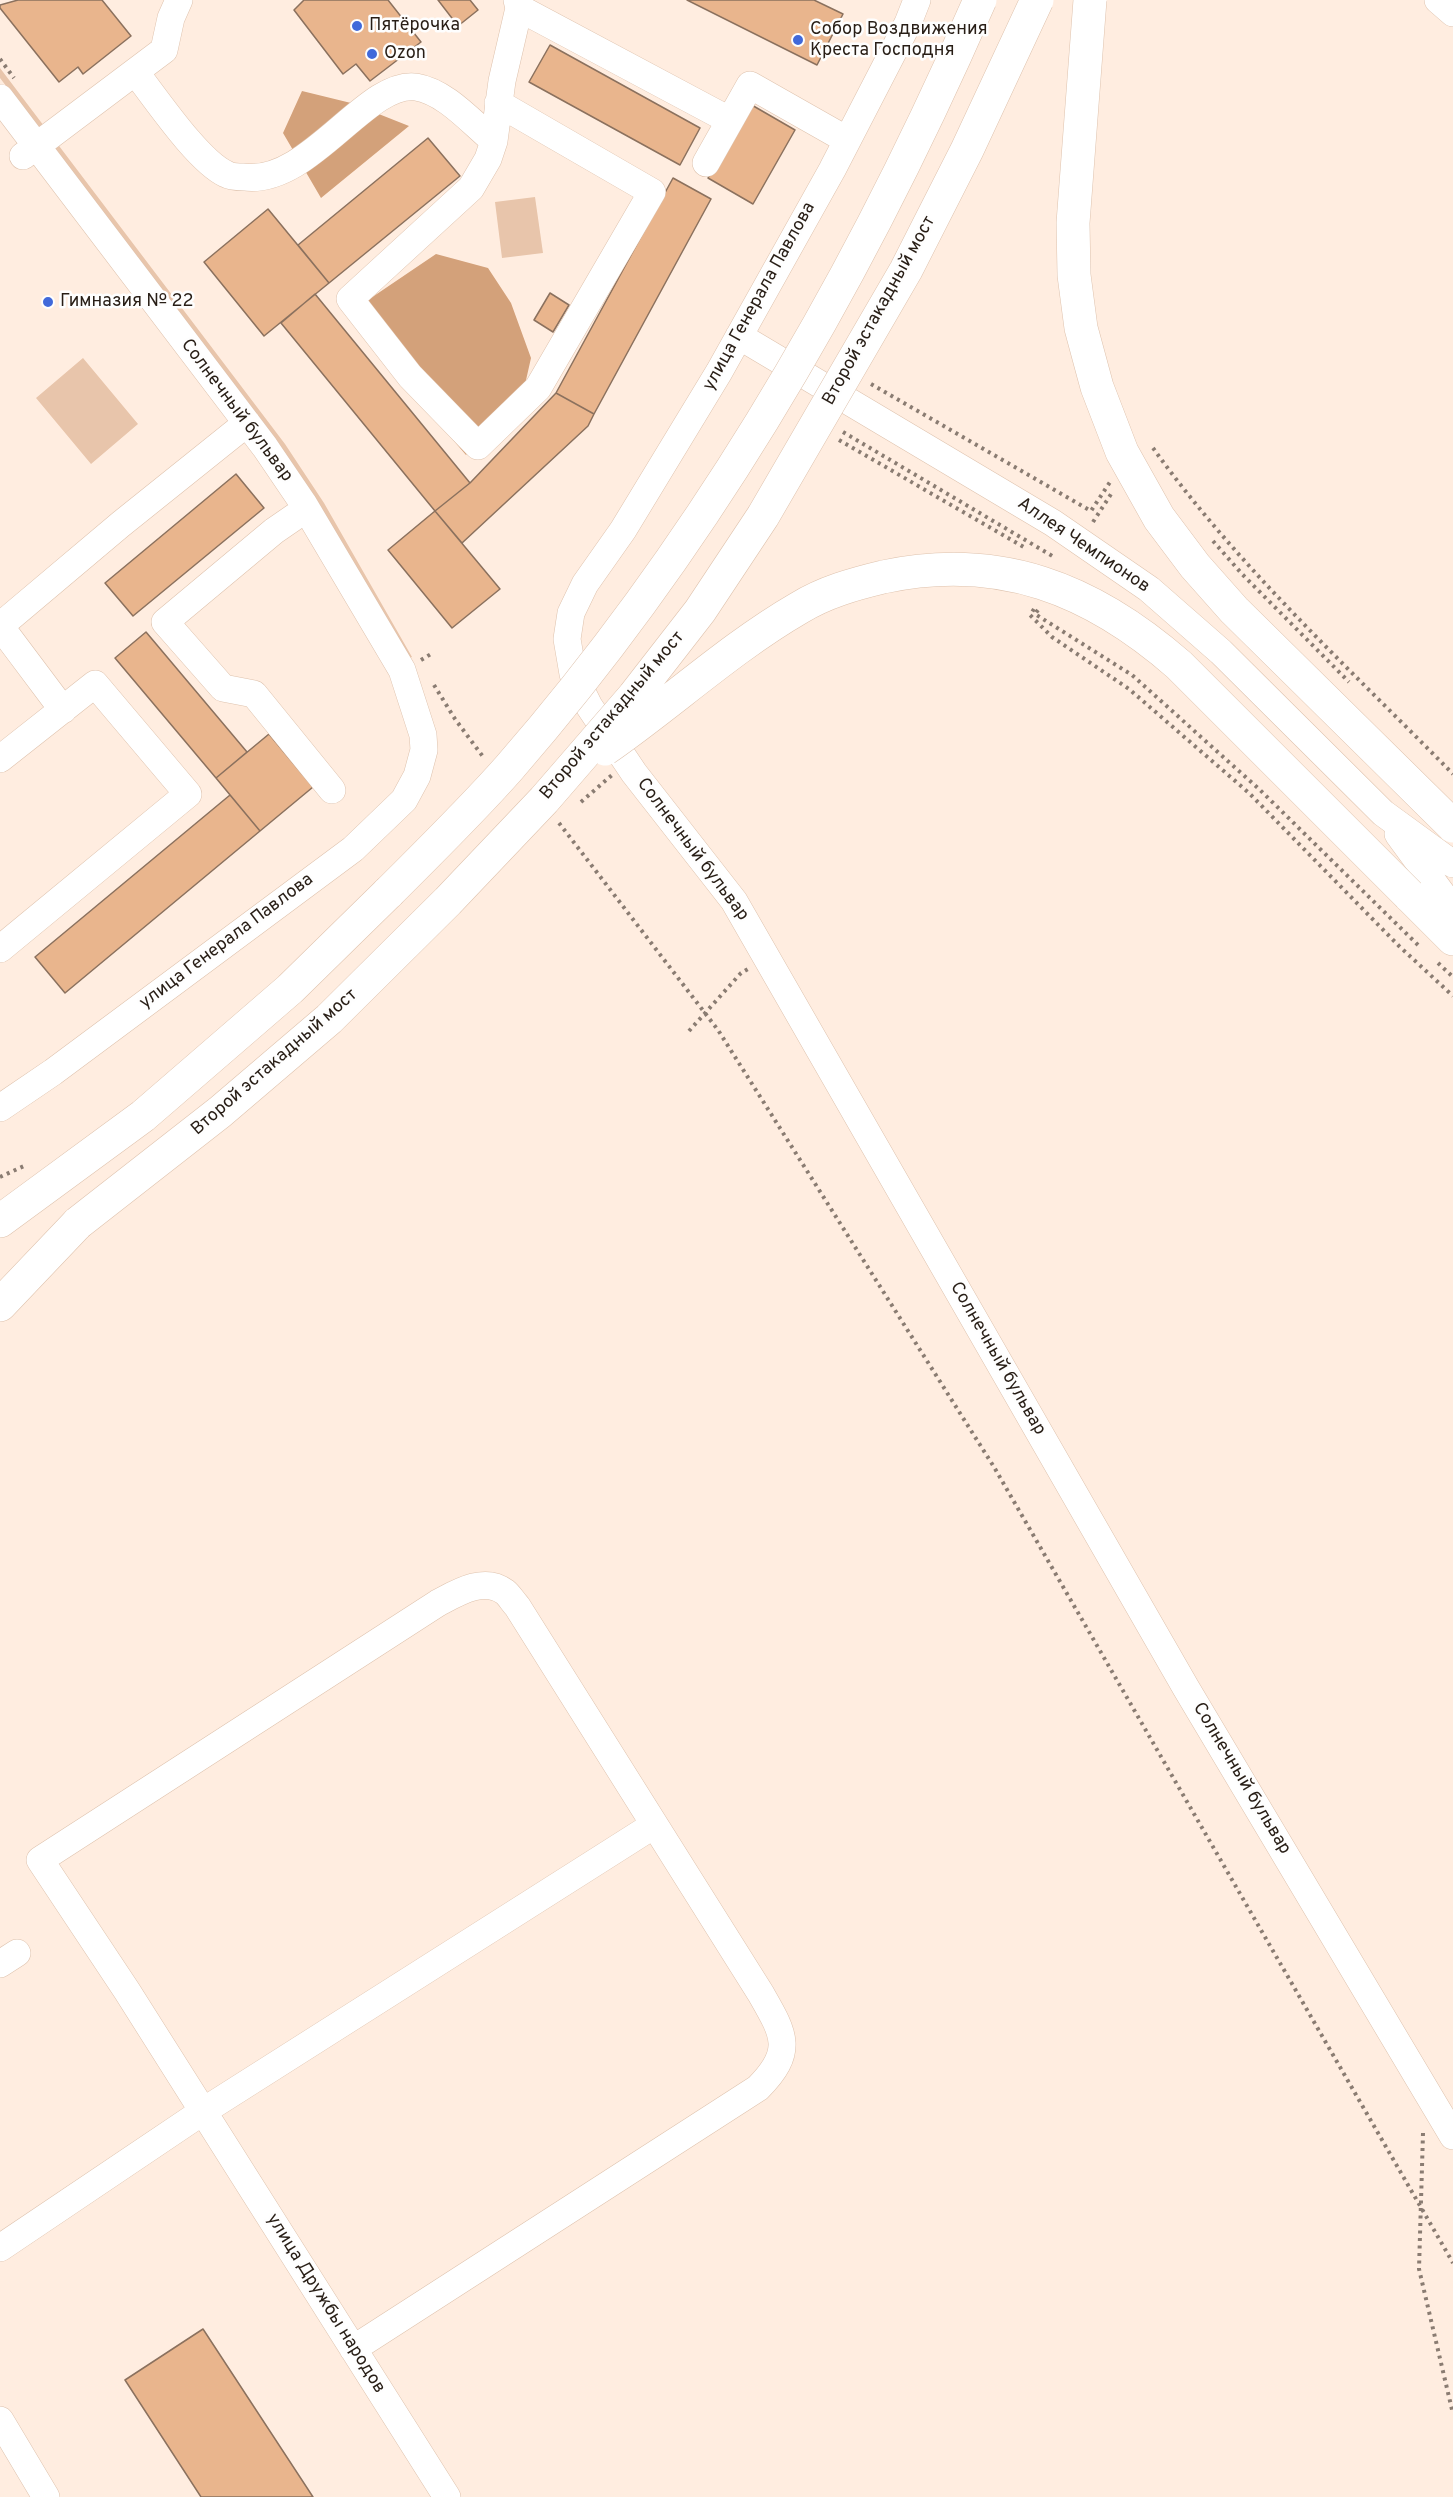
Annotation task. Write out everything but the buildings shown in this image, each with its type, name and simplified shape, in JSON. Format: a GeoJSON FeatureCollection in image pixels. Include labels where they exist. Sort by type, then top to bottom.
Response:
{"type":"FeatureCollection","features":[{"type":"Feature","properties":{"kind":"main road"},"geometry":{"type":"LineString","coordinates":[[0,1207],[35,1178],[143,1116],[290,989],[439,842],[508,769],[575,688],[678,549],[780,392],[857,258],[980,0]]}},
{"type":"Feature","properties":{"kind":"main road","name":"Второй эстакадный мост"},"geometry":{"type":"LineString","coordinates":[[0,1276],[78,1223],[220,1112],[329,1019],[448,902],[543,800],[641,687],[700,611],[763,516],[906,270],[967,150],[1037,0]]}},
{"type":"Feature","properties":{"kind":"main road"},"geometry":{"type":"LineString","coordinates":[[1090,0],[1073,223],[1074,275],[1081,328],[1092,368],[1122,453],[1159,518],[1210,584],[1453,826]]}},
{"type":"Feature","properties":{"kind":"main road"},"geometry":{"type":"LineString","coordinates":[[561,779],[622,737],[777,621],[821,596],[870,580],[927,570],[967,570],[1011,575],[1034,580],[1078,597],[1121,619],[1140,632],[1179,666],[1453,939]]}},
{"type":"Feature","properties":{"kind":"main road"},"geometry":{"type":"LineString","coordinates":[[0,1221],[35,1178]]}},
{"type":"Feature","properties":{"kind":"main road"},"geometry":{"type":"LineString","coordinates":[[0,1305],[78,1223]]}},
{"type":"Feature","properties":{"kind":"street"},"geometry":{"type":"LineString","coordinates":[[30,151],[164,50],[171,18],[179,0]]}},
{"type":"Feature","properties":{"kind":"street","name":"улица Генерала Павлова"},"geometry":{"type":"LineString","coordinates":[[585,584],[623,530],[739,336],[847,140],[903,33],[917,0]]}},
{"type":"Feature","properties":{"kind":"street"},"geometry":{"type":"LineString","coordinates":[[1438,0],[1453,13]]}},
{"type":"Feature","properties":{"kind":"street"},"geometry":{"type":"LineString","coordinates":[[498,103],[652,192],[538,388],[478,446],[410,376],[350,299],[471,188],[488,159],[494,141],[498,103],[518,4],[729,120]]}},
{"type":"Feature","properties":{"kind":"street"},"geometry":{"type":"LineString","coordinates":[[136,73],[205,160],[228,175],[260,179],[288,169],[389,92],[414,87],[435,93],[494,141]]}},
{"type":"Feature","properties":{"kind":"street"},"geometry":{"type":"LineString","coordinates":[[706,163],[750,85],[847,140]]}},
{"type":"Feature","properties":{"kind":"street","name":"Солнечный бульвар"},"geometry":{"type":"LineString","coordinates":[[0,98],[30,151],[247,423],[282,471],[402,670],[423,735],[424,750]]}},
{"type":"Feature","properties":{"kind":"street","name":"Аллея Чемпионов"},"geometry":{"type":"LineString","coordinates":[[739,336],[1053,522],[1149,589],[1221,652],[1383,813],[1453,864]]}},
{"type":"Feature","properties":{"kind":"street"},"geometry":{"type":"LineString","coordinates":[[63,710],[0,626],[121,524],[247,423]]}},
{"type":"Feature","properties":{"kind":"street"},"geometry":{"type":"LineString","coordinates":[[306,509],[274,531],[165,622],[223,688],[254,694],[332,790]]}},
{"type":"Feature","properties":{"kind":"street","name":"Солнечный бульвар"},"geometry":{"type":"LineString","coordinates":[[585,584],[571,613],[567,639],[573,674],[589,706],[634,773],[734,901],[1186,1688],[1453,2136]]}},
{"type":"Feature","properties":{"kind":"street"},"geometry":{"type":"LineString","coordinates":[[0,759],[95,684],[188,794],[0,949]]}},
{"type":"Feature","properties":{"kind":"street","name":"улица Генерала Павлова"},"geometry":{"type":"LineString","coordinates":[[0,1108],[53,1072],[353,849],[404,800],[417,776],[424,750]]}},
{"type":"Feature","properties":{"kind":"street","name":"Аллея Чемпионов"},"geometry":{"type":"LineString","coordinates":[[1383,813],[1453,909]]}},
{"type":"Feature","properties":{"kind":"street","name":"улица Дружбы народов"},"geometry":{"type":"LineString","coordinates":[[447,2497],[127,1991],[40,1860],[438,1603],[466,1588],[490,1586],[505,1592],[522,1616],[654,1824]]}},
{"type":"Feature","properties":{"kind":"street"},"geometry":{"type":"LineString","coordinates":[[0,2248],[202,2112],[654,1824],[782,2029],[781,2055],[774,2072],[758,2088],[353,2349]]}},
{"type":"Feature","properties":{"kind":"street"},"geometry":{"type":"LineString","coordinates":[[0,2420],[46,2497]]}},
{"type":"Feature","properties":{"kind":"path"},"geometry":{"type":"LineString","coordinates":[[842,432],[1057,559]]}},
{"type":"Feature","properties":{"kind":"path"},"geometry":{"type":"LineString","coordinates":[[836,438],[1029,551]]}},
{"type":"Feature","properties":{"kind":"path"},"geometry":{"type":"LineString","coordinates":[[1036,606],[1030,615],[1052,637],[1129,689],[1249,793],[1399,946],[1453,996]]}},
{"type":"Feature","properties":{"kind":"path"},"geometry":{"type":"LineString","coordinates":[[434,685],[466,735],[490,764]]}},
{"type":"Feature","properties":{"kind":"path"},"geometry":{"type":"LineString","coordinates":[[594,791],[621,768]]}},
{"type":"Feature","properties":{"kind":"path"},"geometry":{"type":"LineString","coordinates":[[552,815],[718,1029],[993,1467],[1453,2263]]}},
{"type":"Feature","properties":{"kind":"path"},"geometry":{"type":"LineString","coordinates":[[689,1032],[741,973],[767,957]]}},
{"type":"Feature","properties":{"kind":"path"},"geometry":{"type":"LineString","coordinates":[[0,1178],[35,1178]]}},
{"type":"Feature","properties":{"kind":"path"},"geometry":{"type":"LineString","coordinates":[[1424,2087],[1419,2269],[1453,2414]]}},
{"type":"Feature","properties":{"kind":"shaded area"},"geometry":{"type":"Polygon","coordinates":[[[0,68],[285,444],[324,503],[412,657],[406,660],[284,452],[0,78],[0,68]]]}},
{"type":"Feature","properties":{"kind":"shaded area"},"geometry":{"type":"Polygon","coordinates":[[[302,91],[351,103],[409,126],[321,198],[283,133],[302,91]]]}},
{"type":"Feature","properties":{"kind":"shaded area"},"geometry":{"type":"Polygon","coordinates":[[[535,197],[543,253],[502,258],[495,202],[535,197]]]}},
{"type":"Feature","properties":{"kind":"shaded area"},"geometry":{"type":"Polygon","coordinates":[[[436,254],[488,268],[511,303],[531,358],[524,389],[466,455],[392,369],[368,300],[436,254]]]}},
{"type":"Feature","properties":{"kind":"shaded area"},"geometry":{"type":"Polygon","coordinates":[[[83,358],[138,424],[91,464],[36,398],[83,358]]]}},
{"type":"Feature","properties":{"kind":"place","name":"Пятёрочка"},"geometry":{"type":"Point","coordinates":[357,26]}},
{"type":"Feature","properties":{"kind":"place","name":"Собор Воздвижения Креста Господня"},"geometry":{"type":"Point","coordinates":[798,40]}},
{"type":"Feature","properties":{"kind":"place","name":"Ozon"},"geometry":{"type":"Point","coordinates":[372,54]}},
{"type":"Feature","properties":{"kind":"place","name":"Гимназия № 22"},"geometry":{"type":"Point","coordinates":[48,302]}}]}
